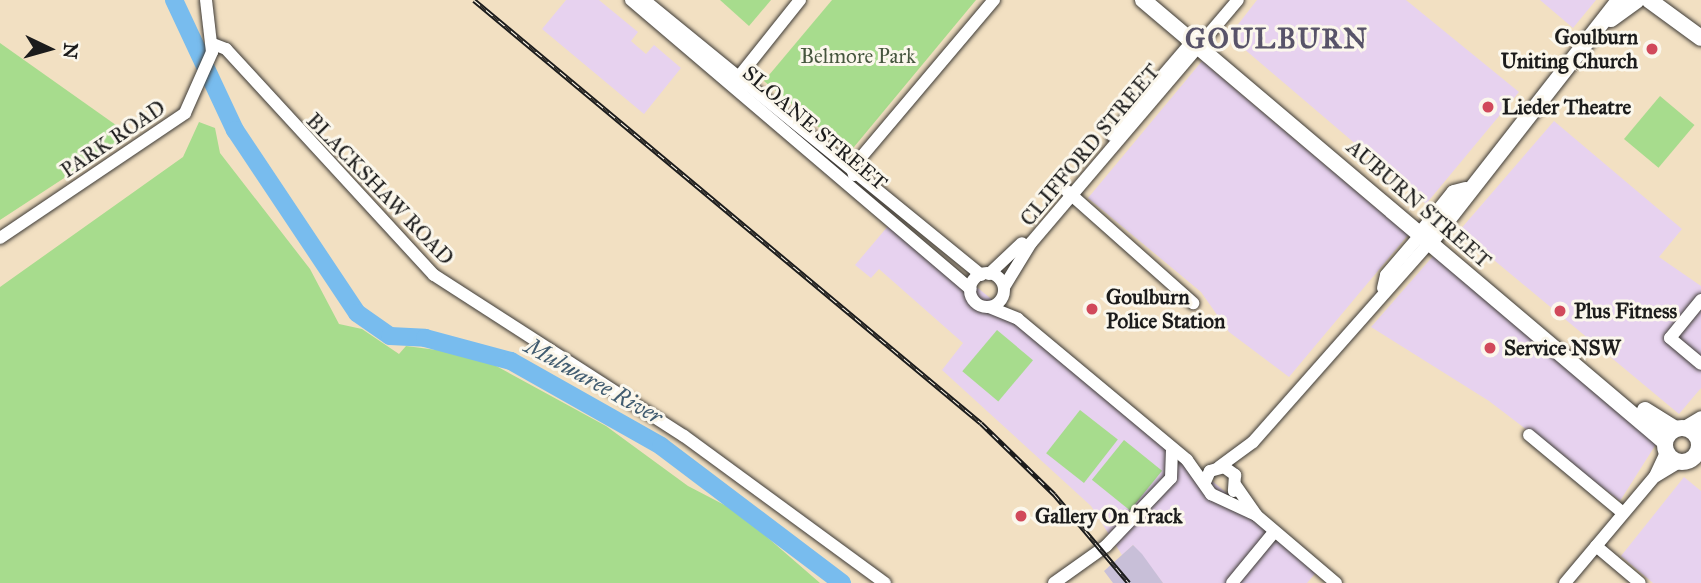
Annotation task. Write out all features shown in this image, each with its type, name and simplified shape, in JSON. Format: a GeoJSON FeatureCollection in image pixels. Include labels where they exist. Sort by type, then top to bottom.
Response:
{"type":"FeatureCollection","features":[{"type":"Feature","properties":{"kind":"main road","name":"AUBURN STREET"},"geometry":{"type":"LineString","coordinates":[[1143,0],[1199,41]]}},
{"type":"Feature","properties":{"kind":"main road","name":"AUBURN STREET"},"geometry":{"type":"LineString","coordinates":[[1156,0],[1199,41],[1673,438]]}},
{"type":"Feature","properties":{"kind":"main road"},"geometry":{"type":"LineString","coordinates":[[1429,234],[1454,193],[1466,190],[1610,19],[1619,0]]}},
{"type":"Feature","properties":{"kind":"main road"},"geometry":{"type":"LineString","coordinates":[[1610,19],[1637,0]]}},
{"type":"Feature","properties":{"kind":"main road"},"geometry":{"type":"LineString","coordinates":[[1650,0],[1701,38]]}},
{"type":"Feature","properties":{"kind":"main road"},"geometry":{"type":"LineString","coordinates":[[1671,0],[1701,25]]}},
{"type":"Feature","properties":{"kind":"main road"},"geometry":{"type":"LineString","coordinates":[[1673,438],[1700,441],[1689,465]]}},
{"type":"Feature","properties":{"kind":"main road"},"geometry":{"type":"LineString","coordinates":[[1673,438],[1689,465]]}},
{"type":"Feature","properties":{"kind":"street"},"geometry":{"type":"LineString","coordinates":[[206,0],[213,44]]}},
{"type":"Feature","properties":{"kind":"street","name":"SLOANE STREET"},"geometry":{"type":"LineString","coordinates":[[631,0],[894,219],[971,289],[978,304],[989,307]]}},
{"type":"Feature","properties":{"kind":"street","name":"SLOANE STREET"},"geometry":{"type":"LineString","coordinates":[[644,0],[852,168],[961,265],[985,274],[1003,291]]}},
{"type":"Feature","properties":{"kind":"street"},"geometry":{"type":"LineString","coordinates":[[777,122],[736,74],[800,0]]}},
{"type":"Feature","properties":{"kind":"street"},"geometry":{"type":"LineString","coordinates":[[894,219],[858,184],[852,168],[994,0]]}},
{"type":"Feature","properties":{"kind":"street","name":"CLIFFORD STREET"},"geometry":{"type":"LineString","coordinates":[[1199,41],[1228,0]]}},
{"type":"Feature","properties":{"kind":"street","name":"CLIFFORD STREET"},"geometry":{"type":"LineString","coordinates":[[971,289],[1069,194],[1199,41],[1238,0]]}},
{"type":"Feature","properties":{"kind":"street","name":"PARK ROAD"},"geometry":{"type":"LineString","coordinates":[[0,238],[169,127],[199,90],[213,44]]}},
{"type":"Feature","properties":{"kind":"street","name":"BLACKSHAW ROAD"},"geometry":{"type":"LineString","coordinates":[[213,44],[226,49],[434,275],[693,442],[885,583]]}},
{"type":"Feature","properties":{"kind":"street"},"geometry":{"type":"LineString","coordinates":[[687,47],[698,63]]}},
{"type":"Feature","properties":{"kind":"street"},"geometry":{"type":"LineString","coordinates":[[1069,194],[1193,303]]}},
{"type":"Feature","properties":{"kind":"street","name":"CLIFFORD STREET"},"geometry":{"type":"LineString","coordinates":[[989,307],[1003,291],[1069,194]]}},
{"type":"Feature","properties":{"kind":"street"},"geometry":{"type":"LineString","coordinates":[[1205,482],[1216,468],[1253,442],[1429,234]]}},
{"type":"Feature","properties":{"kind":"street"},"geometry":{"type":"LineString","coordinates":[[1003,291],[1018,319]]}},
{"type":"Feature","properties":{"kind":"street"},"geometry":{"type":"LineString","coordinates":[[1701,300],[1670,338],[1701,364]]}},
{"type":"Feature","properties":{"kind":"street"},"geometry":{"type":"LineString","coordinates":[[989,307],[1018,319],[1172,447],[1187,460],[1211,494],[1256,515]]}},
{"type":"Feature","properties":{"kind":"street"},"geometry":{"type":"LineString","coordinates":[[1565,583],[1655,476],[1673,438],[1701,416]]}},
{"type":"Feature","properties":{"kind":"street"},"geometry":{"type":"LineString","coordinates":[[1529,435],[1623,513]]}},
{"type":"Feature","properties":{"kind":"street"},"geometry":{"type":"LineString","coordinates":[[1223,498],[1236,483],[1253,442]]}},
{"type":"Feature","properties":{"kind":"street"},"geometry":{"type":"LineString","coordinates":[[1171,478],[1172,447]]}},
{"type":"Feature","properties":{"kind":"street"},"geometry":{"type":"LineString","coordinates":[[1187,460],[1216,468],[1236,483],[1256,515],[1336,583]]}},
{"type":"Feature","properties":{"kind":"street"},"geometry":{"type":"LineString","coordinates":[[1655,476],[1689,465]]}},
{"type":"Feature","properties":{"kind":"street"},"geometry":{"type":"LineString","coordinates":[[1061,583],[1110,550],[1171,478],[1196,471]]}},
{"type":"Feature","properties":{"kind":"street"},"geometry":{"type":"LineString","coordinates":[[1054,583],[1106,546],[1146,506]]}},
{"type":"Feature","properties":{"kind":"street"},"geometry":{"type":"LineString","coordinates":[[1232,583],[1274,532]]}},
{"type":"Feature","properties":{"kind":"street"},"geometry":{"type":"LineString","coordinates":[[1596,546],[1640,583]]}},
{"type":"Feature","properties":{"kind":"shaded area"},"geometry":{"type":"Polygon","coordinates":[[[566,0],[599,0],[638,32],[631,41],[646,54],[654,45],[681,68],[644,114],[542,29],[566,0]]]}},
{"type":"Feature","properties":{"kind":"shaded area"},"geometry":{"type":"Polygon","coordinates":[[[1257,0],[1406,0],[1519,92],[1426,204],[1229,36],[1257,0]]]}},
{"type":"Feature","properties":{"kind":"shaded area"},"geometry":{"type":"Polygon","coordinates":[[[1540,0],[1596,0],[1573,28],[1540,0]]]}},
{"type":"Feature","properties":{"kind":"shaded area"},"geometry":{"type":"Polygon","coordinates":[[[1202,61],[1408,235],[1289,377],[1229,332],[1201,292],[1088,198],[1202,61]]]}},
{"type":"Feature","properties":{"kind":"shaded area"},"geometry":{"type":"Polygon","coordinates":[[[1554,121],[1682,229],[1659,257],[1701,286],[1701,388],[1679,414],[1459,231],[1554,121]]]}},
{"type":"Feature","properties":{"kind":"shaded area"},"geometry":{"type":"Polygon","coordinates":[[[894,219],[1319,569],[1307,583],[1163,583],[1133,545],[1122,555],[1091,506],[942,370],[963,343],[879,269],[871,278],[855,265],[894,219]]]}},
{"type":"Feature","properties":{"kind":"shaded area"},"geometry":{"type":"Polygon","coordinates":[[[1434,255],[1658,441],[1620,501],[1489,401],[1371,327],[1434,255]]]}},
{"type":"Feature","properties":{"kind":"shaded area"},"geometry":{"type":"Polygon","coordinates":[[[1684,477],[1701,491],[1701,583],[1653,583],[1621,556],[1684,477]]]}},
{"type":"Feature","properties":{"kind":"shaded area"},"geometry":{"type":"Polygon","coordinates":[[[1133,545],[1163,583],[1113,583],[1104,571],[1133,545]]]}},
{"type":"Feature","properties":{"kind":"green space"},"geometry":{"type":"Polygon","coordinates":[[[720,0],[771,0],[749,26],[720,0]]]}},
{"type":"Feature","properties":{"kind":"green space","name":"Belmore Park"},"geometry":{"type":"Polygon","coordinates":[[[832,0],[976,0],[849,153],[764,81],[832,0]]]}},
{"type":"Feature","properties":{"kind":"green space"},"geometry":{"type":"Polygon","coordinates":[[[0,43],[130,135],[0,220],[0,43]]]}},
{"type":"Feature","properties":{"kind":"green space"},"geometry":{"type":"Polygon","coordinates":[[[1660,96],[1694,125],[1658,168],[1624,139],[1660,96]]]}},
{"type":"Feature","properties":{"kind":"green space"},"geometry":{"type":"Polygon","coordinates":[[[199,122],[215,128],[220,153],[310,269],[339,324],[362,329],[399,354],[406,346],[476,355],[606,426],[688,486],[738,512],[820,583],[0,583],[0,287],[183,157],[199,122]]]}},
{"type":"Feature","properties":{"kind":"green space"},"geometry":{"type":"Polygon","coordinates":[[[997,330],[1033,360],[998,402],[962,371],[997,330]]]}},
{"type":"Feature","properties":{"kind":"green space"},"geometry":{"type":"Polygon","coordinates":[[[1080,410],[1118,440],[1084,483],[1046,453],[1080,410]]]}},
{"type":"Feature","properties":{"kind":"green space"},"geometry":{"type":"Polygon","coordinates":[[[1124,440],[1162,471],[1130,510],[1092,480],[1124,440]]]}},
{"type":"Feature","properties":{"kind":"waterway","name":"Mulwaree River"},"geometry":{"type":"LineString","coordinates":[[174,0],[235,130],[357,313],[390,336],[425,338],[511,361],[661,446],[842,583]]}},
{"type":"Feature","properties":{"kind":"railway"},"geometry":{"type":"LineString","coordinates":[[474,0],[981,423],[1054,494],[1129,583]]}},
{"type":"Feature","properties":{"kind":"place","name":"Goulburn Uniting Church"},"geometry":{"type":"Point","coordinates":[1652,49]}},
{"type":"Feature","properties":{"kind":"place","name":"Lieder Theatre"},"geometry":{"type":"Point","coordinates":[1488,107]}},
{"type":"Feature","properties":{"kind":"place","name":"Goulburn Police Station"},"geometry":{"type":"Point","coordinates":[1092,309]}},
{"type":"Feature","properties":{"kind":"place","name":"Plus Fitness"},"geometry":{"type":"Point","coordinates":[1560,311]}},
{"type":"Feature","properties":{"kind":"place","name":"Service NSW"},"geometry":{"type":"Point","coordinates":[1490,348]}},
{"type":"Feature","properties":{"kind":"place","name":"Gallery On Track"},"geometry":{"type":"Point","coordinates":[1021,516]}},
{"type":"Feature","properties":{"kind":"district","name":"GOULBURN"},"geometry":{"type":"Point","coordinates":[1277,39]}}]}
